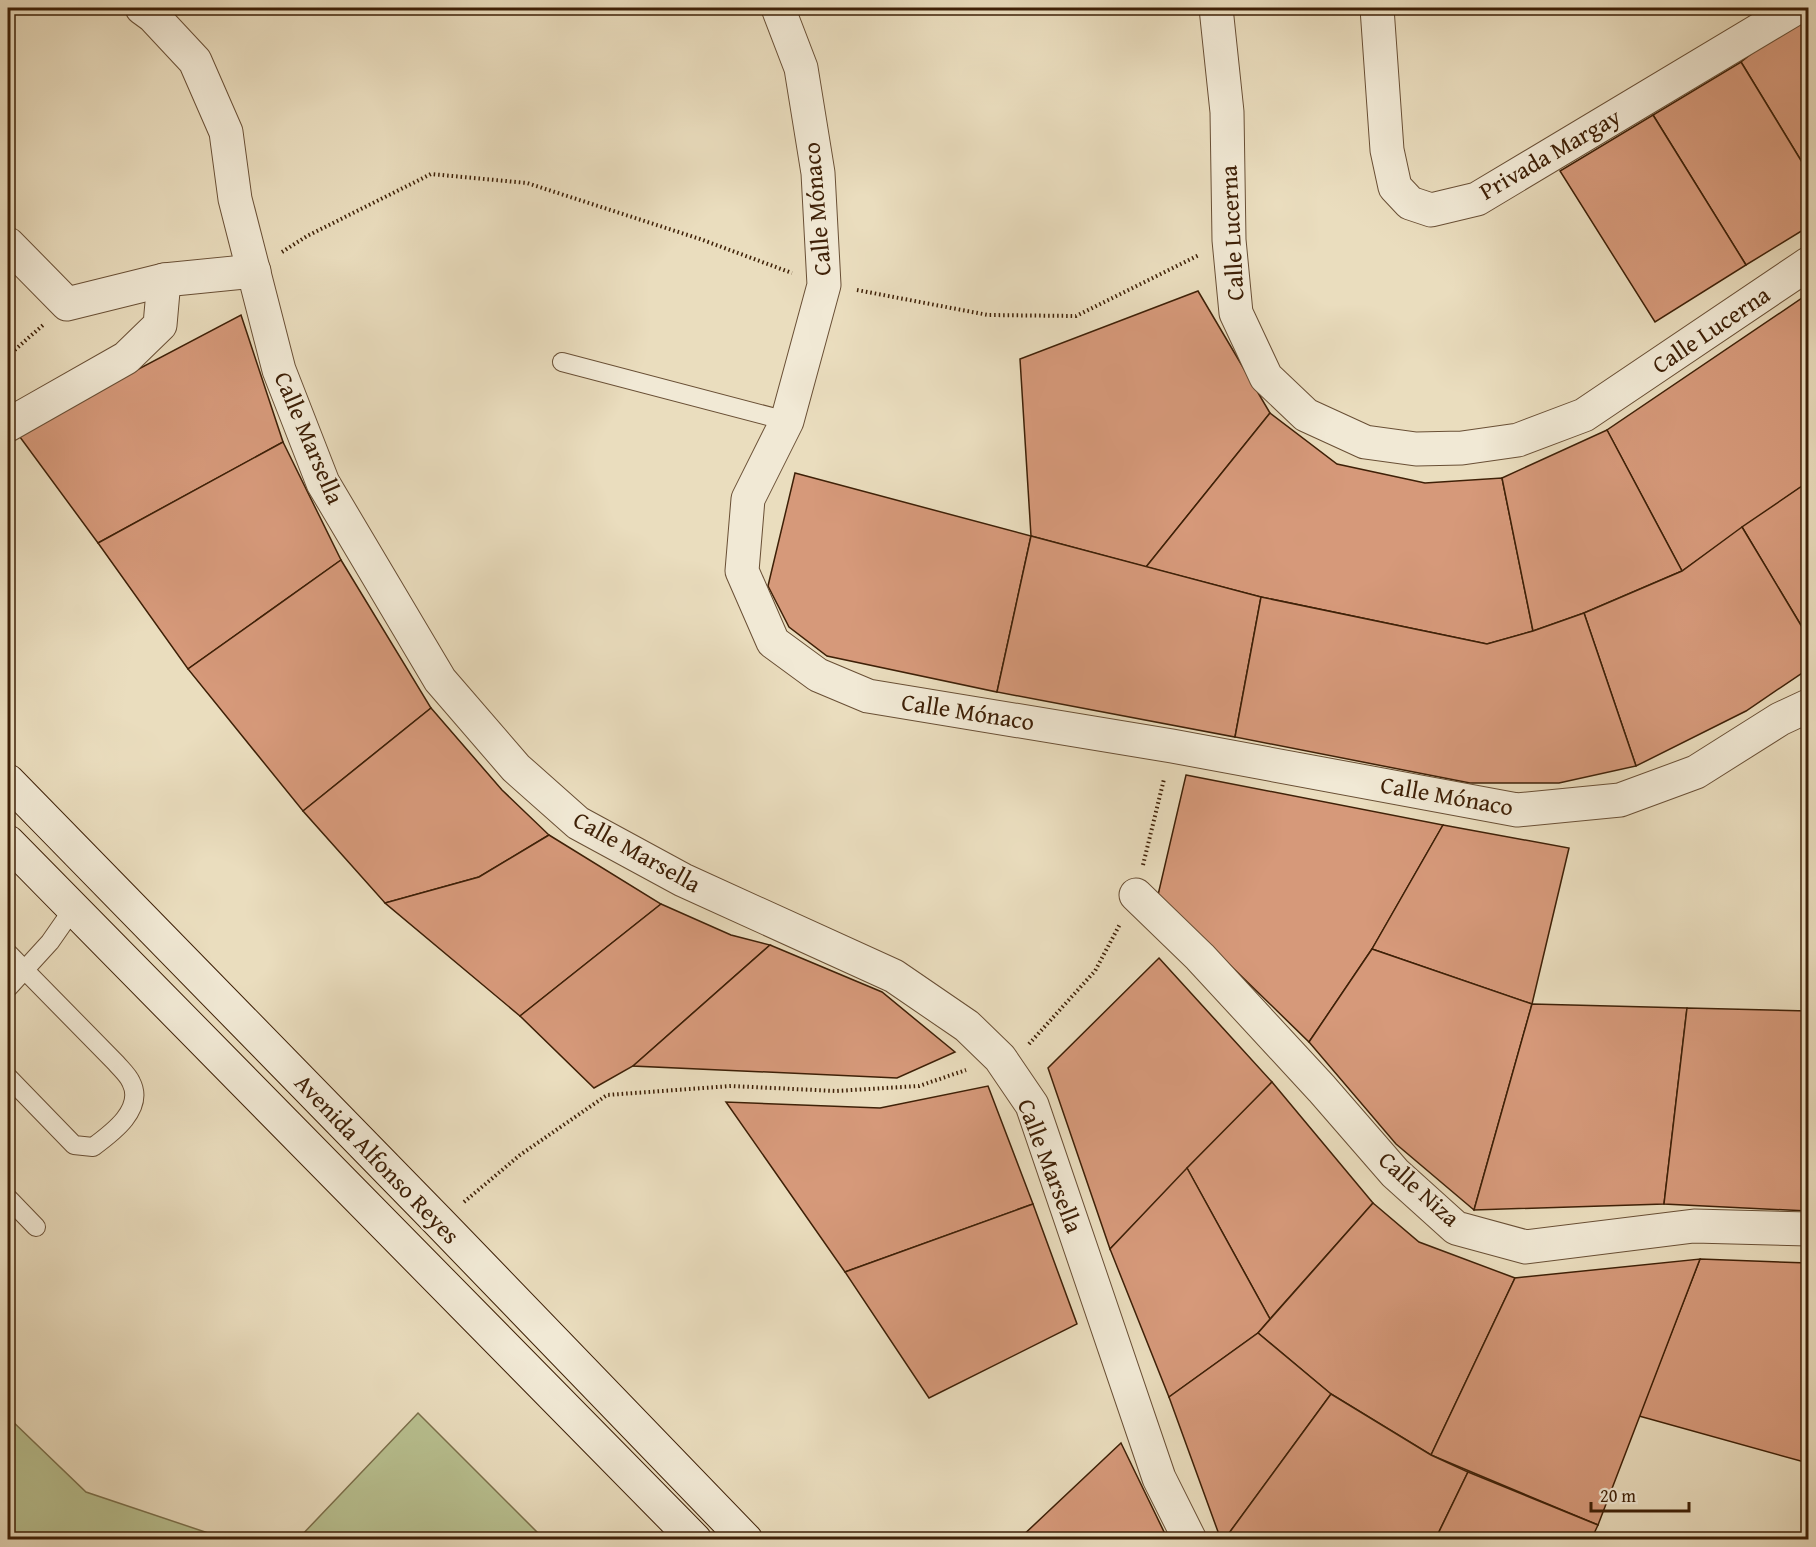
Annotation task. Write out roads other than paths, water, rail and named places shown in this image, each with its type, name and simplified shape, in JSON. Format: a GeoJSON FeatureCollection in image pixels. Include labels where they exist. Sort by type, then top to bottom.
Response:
{"type":"FeatureCollection","features":[{"type":"Feature","properties":{"kind":"street","name":"Calle Marsella"},"geometry":{"type":"LineString","coordinates":[[142,8],[153,16],[195,62],[226,132],[235,199],[279,370],[323,483],[440,680],[516,768],[578,823],[683,880],[894,976],[967,1026],[1000,1058],[1032,1105],[1159,1478],[1190,1539]]}},
{"type":"Feature","properties":{"kind":"street","name":"Calle Mónaco"},"geometry":{"type":"LineString","coordinates":[[778,8],[801,68],[818,173],[824,285],[787,421],[748,499],[742,571],[773,642],[818,675],[868,696],[1172,746],[1517,810],[1620,800],[1696,772],[1780,719],[1809,705]]}},
{"type":"Feature","properties":{"kind":"street","name":"Calle Lucerna"},"geometry":{"type":"LineString","coordinates":[[1216,8],[1227,112],[1229,240],[1236,313],[1266,377],[1306,415],[1365,442],[1416,449],[1462,448],[1518,440],[1584,415],[1809,264]]}},
{"type":"Feature","properties":{"kind":"street","name":"Privada Margay"},"geometry":{"type":"LineString","coordinates":[[1377,8],[1387,150],[1395,187],[1410,203],[1431,210],[1477,198],[1796,8]]}},
{"type":"Feature","properties":{"kind":"street"},"geometry":{"type":"LineString","coordinates":[[8,244],[67,304],[164,280],[254,271]]}},
{"type":"Feature","properties":{"kind":"street"},"geometry":{"type":"LineString","coordinates":[[8,425],[126,358],[160,325],[164,280]]}},
{"type":"Feature","properties":{"kind":"street","name":"Avenida Alfonso Reyes"},"geometry":{"type":"LineString","coordinates":[[8,781],[746,1539]]}},
{"type":"Feature","properties":{"kind":"street","name":"Avenida Alfonso Reyes"},"geometry":{"type":"LineString","coordinates":[[8,842],[695,1539]]}},
{"type":"Feature","properties":{"kind":"street","name":"Calle Niza"},"geometry":{"type":"LineString","coordinates":[[1136,895],[1216,975],[1322,1089],[1395,1173],[1456,1228],[1526,1247],[1694,1226],[1809,1229]]}},
{"type":"Feature","properties":{"kind":"lane"},"geometry":{"type":"LineString","coordinates":[[562,362],[787,421]]}},
{"type":"Feature","properties":{"kind":"lane"},"geometry":{"type":"LineString","coordinates":[[8,988],[50,942],[73,909]]}},
{"type":"Feature","properties":{"kind":"lane"},"geometry":{"type":"LineString","coordinates":[[8,953],[116,1063],[131,1081],[136,1095],[129,1113],[107,1137],[93,1147],[74,1145],[8,1077]]}},
{"type":"Feature","properties":{"kind":"lane"},"geometry":{"type":"LineString","coordinates":[[8,1198],[36,1227]]}}]}
